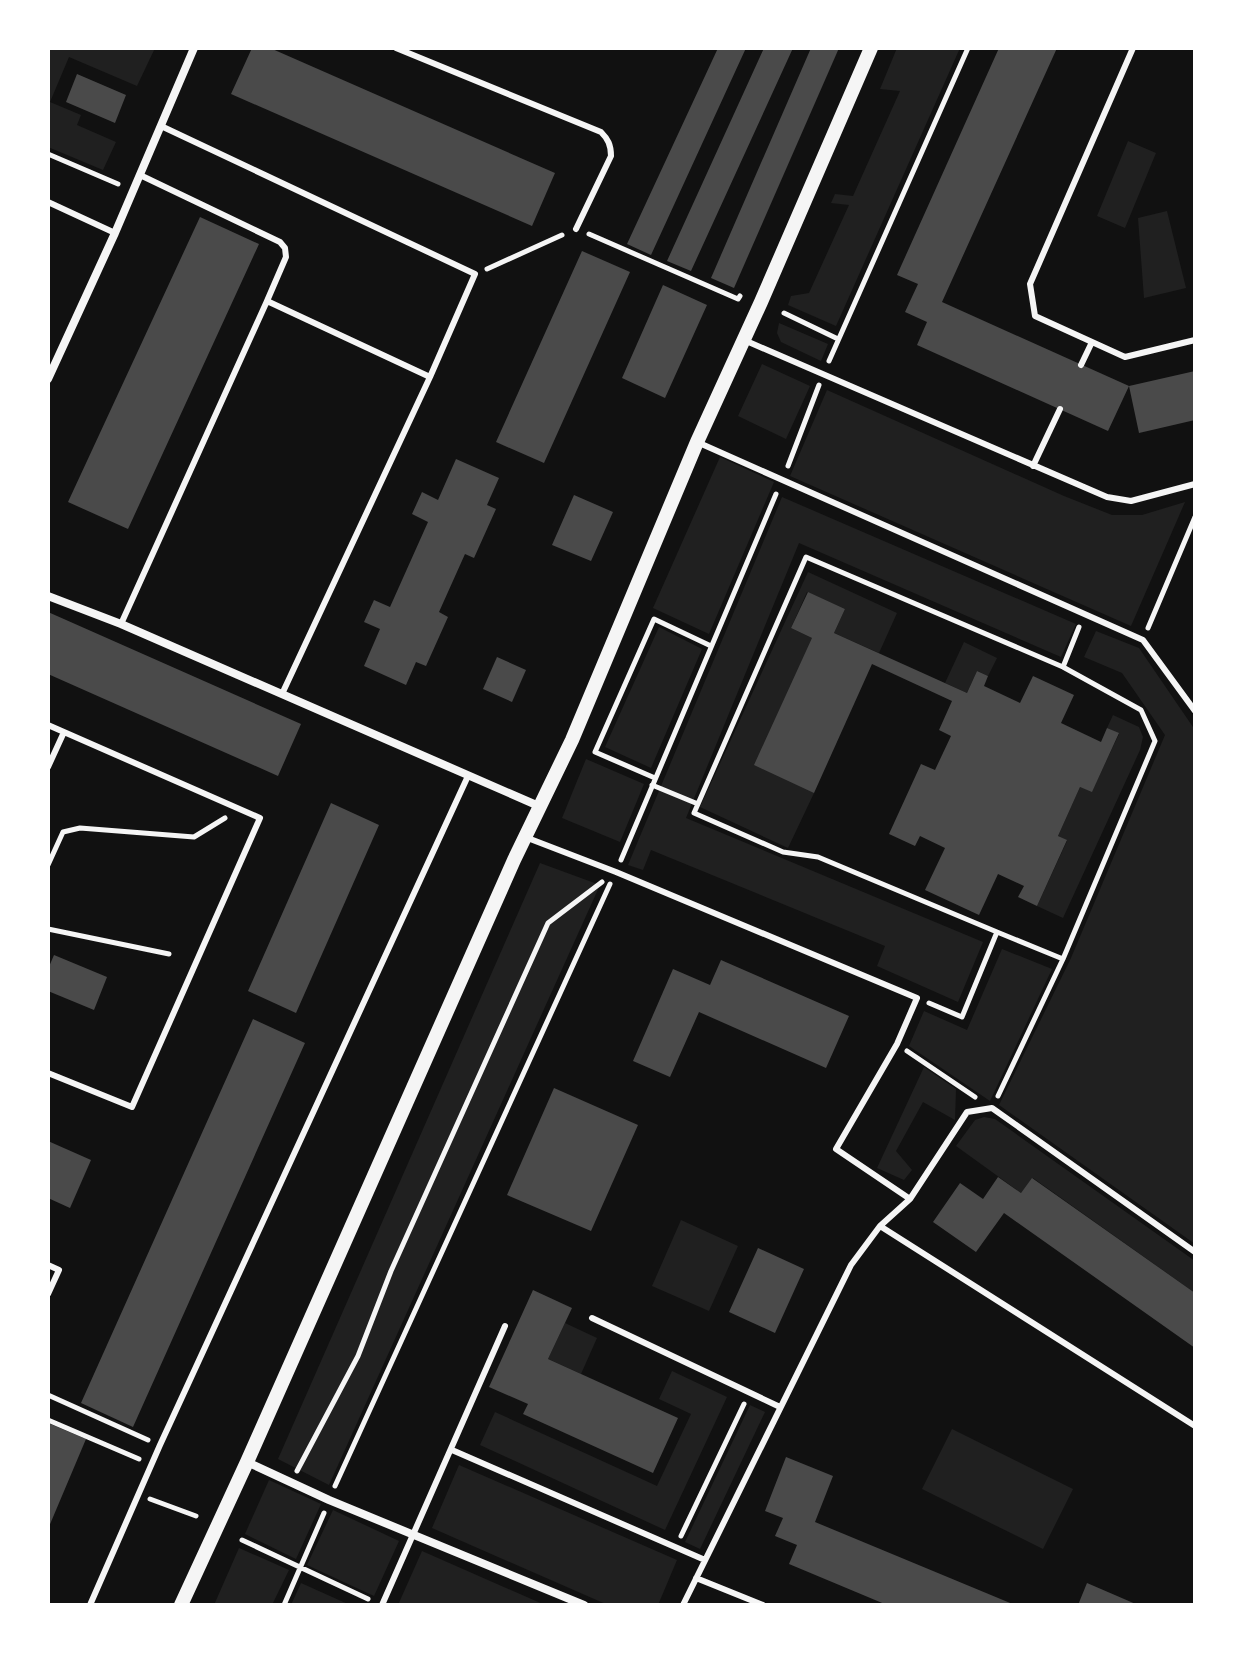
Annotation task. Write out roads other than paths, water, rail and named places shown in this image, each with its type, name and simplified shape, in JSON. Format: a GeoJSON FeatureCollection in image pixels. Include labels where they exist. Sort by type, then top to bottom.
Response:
{"type":"FeatureCollection","features":[{"type":"Feature","properties":{"kind":"street"},"geometry":{"type":"LineString","coordinates":[[48,379],[194,48]]}},
{"type":"Feature","properties":{"kind":"street"},"geometry":{"type":"LineString","coordinates":[[181,1605],[525,837],[572,740],[697,442],[871,48]]}},
{"type":"Feature","properties":{"kind":"street"},"geometry":{"type":"LineString","coordinates":[[48,596],[121,624],[541,807]]}},
{"type":"Feature","properties":{"kind":"street"},"geometry":{"type":"LineString","coordinates":[[247,1462],[329,1500],[584,1605]]}},
{"type":"Feature","properties":{"kind":"lane"},"geometry":{"type":"LineString","coordinates":[[396,48],[601,132],[608,139],[611,156],[576,229]]}},
{"type":"Feature","properties":{"kind":"lane"},"geometry":{"type":"LineString","coordinates":[[1133,48],[1030,284],[1035,316],[1125,357],[1195,340]]}},
{"type":"Feature","properties":{"kind":"lane"},"geometry":{"type":"LineString","coordinates":[[161,126],[475,274],[282,694]]}},
{"type":"Feature","properties":{"kind":"lane"},"geometry":{"type":"LineString","coordinates":[[121,624],[286,257],[285,248],[280,242],[140,175]]}},
{"type":"Feature","properties":{"kind":"lane"},"geometry":{"type":"LineString","coordinates":[[48,202],[115,233]]}},
{"type":"Feature","properties":{"kind":"lane"},"geometry":{"type":"LineString","coordinates":[[267,301],[430,377]]}},
{"type":"Feature","properties":{"kind":"lane"},"geometry":{"type":"LineString","coordinates":[[744,340],[1107,497],[1131,501],[1195,484]]}},
{"type":"Feature","properties":{"kind":"lane"},"geometry":{"type":"LineString","coordinates":[[1081,365],[1092,342]]}},
{"type":"Feature","properties":{"kind":"lane"},"geometry":{"type":"LineString","coordinates":[[1033,466],[1060,409]]}},
{"type":"Feature","properties":{"kind":"lane"},"geometry":{"type":"LineString","coordinates":[[697,442],[1143,640],[1195,711]]}},
{"type":"Feature","properties":{"kind":"lane"},"geometry":{"type":"LineString","coordinates":[[48,725],[260,818],[132,1107],[48,1073]]}},
{"type":"Feature","properties":{"kind":"lane"},"geometry":{"type":"LineString","coordinates":[[48,767],[64,732]]}},
{"type":"Feature","properties":{"kind":"lane"},"geometry":{"type":"LineString","coordinates":[[90,1605],[160,1445],[468,776]]}},
{"type":"Feature","properties":{"kind":"lane"},"geometry":{"type":"LineString","coordinates":[[525,837],[917,998],[897,1044],[836,1149],[910,1199]]}},
{"type":"Feature","properties":{"kind":"lane"},"geometry":{"type":"LineString","coordinates":[[683,1605],[851,1265],[880,1226],[910,1199],[967,1112],[992,1108],[1195,1252]]}},
{"type":"Feature","properties":{"kind":"lane"},"geometry":{"type":"LineString","coordinates":[[880,1226],[1195,1426]]}},
{"type":"Feature","properties":{"kind":"lane"},"geometry":{"type":"LineString","coordinates":[[48,1265],[59,1270],[48,1294]]}},
{"type":"Feature","properties":{"kind":"lane"},"geometry":{"type":"LineString","coordinates":[[592,1318],[780,1407]]}},
{"type":"Feature","properties":{"kind":"lane"},"geometry":{"type":"LineString","coordinates":[[382,1605],[505,1326]]}},
{"type":"Feature","properties":{"kind":"lane"},"geometry":{"type":"LineString","coordinates":[[452,1450],[705,1560]]}},
{"type":"Feature","properties":{"kind":"lane"},"geometry":{"type":"LineString","coordinates":[[696,1578],[763,1605]]}}]}
